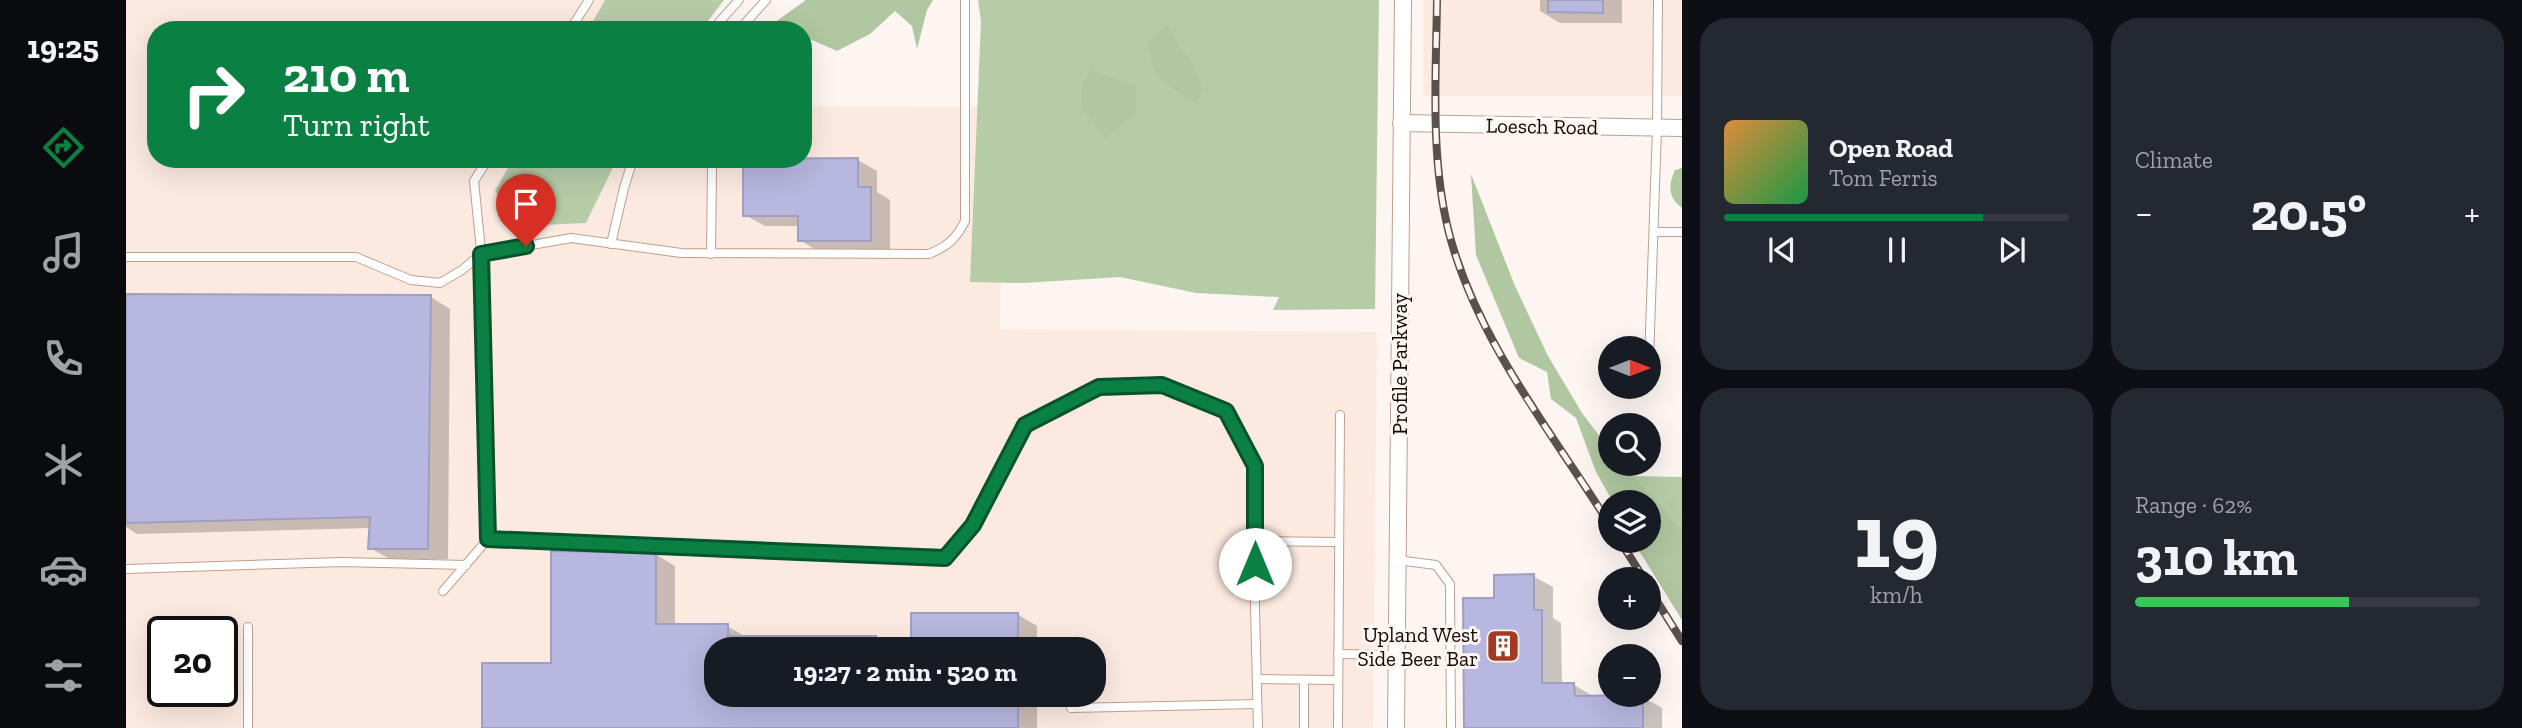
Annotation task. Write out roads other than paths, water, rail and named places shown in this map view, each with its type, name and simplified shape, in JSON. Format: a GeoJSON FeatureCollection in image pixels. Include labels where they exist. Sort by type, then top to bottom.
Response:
{"type":"FeatureCollection","features":[{"type":"Feature","properties":{"kind":"street","name":"Profile Parkway"},"geometry":{"type":"LineString","coordinates":[[1396,728],[1403,0]]}},
{"type":"Feature","properties":{"kind":"street","name":"Loesch Road"},"geometry":{"type":"LineString","coordinates":[[1401,123],[1682,128]]}},
{"type":"Feature","properties":{"kind":"lane"},"geometry":{"type":"LineString","coordinates":[[576,21],[589,0]]}},
{"type":"Feature","properties":{"kind":"lane"},"geometry":{"type":"LineString","coordinates":[[720,21],[739,0]]}},
{"type":"Feature","properties":{"kind":"lane"},"geometry":{"type":"LineString","coordinates":[[746,21],[766,0]]}},
{"type":"Feature","properties":{"kind":"lane"},"geometry":{"type":"LineString","coordinates":[[126,257],[356,257],[411,280],[440,283],[481,254],[571,238],[681,253],[929,254],[946,247],[956,238],[965,221],[965,0]]}},
{"type":"Feature","properties":{"kind":"lane"},"geometry":{"type":"LineString","coordinates":[[1650,336],[1658,0]]}},
{"type":"Feature","properties":{"kind":"lane"},"geometry":{"type":"LineString","coordinates":[[443,591],[488,539],[481,254],[474,181],[482,168]]}},
{"type":"Feature","properties":{"kind":"lane"},"geometry":{"type":"LineString","coordinates":[[611,244],[631,168]]}},
{"type":"Feature","properties":{"kind":"lane"},"geometry":{"type":"LineString","coordinates":[[711,254],[712,169]]}},
{"type":"Feature","properties":{"kind":"lane"},"geometry":{"type":"LineString","coordinates":[[1654,232],[1682,232]]}},
{"type":"Feature","properties":{"kind":"lane"},"geometry":{"type":"LineString","coordinates":[[488,539],[945,558],[973,525],[1025,425],[1099,387],[1162,385],[1226,411],[1255,466],[1258,728]]}},
{"type":"Feature","properties":{"kind":"lane"},"geometry":{"type":"LineString","coordinates":[[1338,728],[1340,415]]}},
{"type":"Feature","properties":{"kind":"lane"},"geometry":{"type":"LineString","coordinates":[[1255,541],[1339,542]]}},
{"type":"Feature","properties":{"kind":"lane"},"geometry":{"type":"LineString","coordinates":[[1397,560],[1436,565],[1450,584],[1451,728]]}},
{"type":"Feature","properties":{"kind":"lane"},"geometry":{"type":"LineString","coordinates":[[126,569],[342,562],[466,565]]}},
{"type":"Feature","properties":{"kind":"lane"},"geometry":{"type":"LineString","coordinates":[[248,627],[248,728]]}},
{"type":"Feature","properties":{"kind":"lane"},"geometry":{"type":"LineString","coordinates":[[1338,654],[1396,655]]}},
{"type":"Feature","properties":{"kind":"lane"},"geometry":{"type":"LineString","coordinates":[[1257,679],[1338,680]]}},
{"type":"Feature","properties":{"kind":"lane"},"geometry":{"type":"LineString","coordinates":[[1304,680],[1304,728]]}},
{"type":"Feature","properties":{"kind":"lane"},"geometry":{"type":"LineString","coordinates":[[1071,708],[1257,704]]}},
{"type":"Feature","properties":{"kind":"railway"},"geometry":{"type":"LineString","coordinates":[[1437,0],[1437,147],[1449,233],[1462,273],[1497,348],[1518,385],[1598,507]]}},
{"type":"Feature","properties":{"kind":"railway"},"geometry":{"type":"LineString","coordinates":[[1628,553],[1636,567]]}},
{"type":"Feature","properties":{"kind":"railway"},"geometry":{"type":"LineString","coordinates":[[1661,608],[1682,641]]}},
{"type":"Feature","properties":{"kind":"place","name":"Upland West Side Beer Bar"},"geometry":{"type":"Point","coordinates":[1503,646]}}]}
